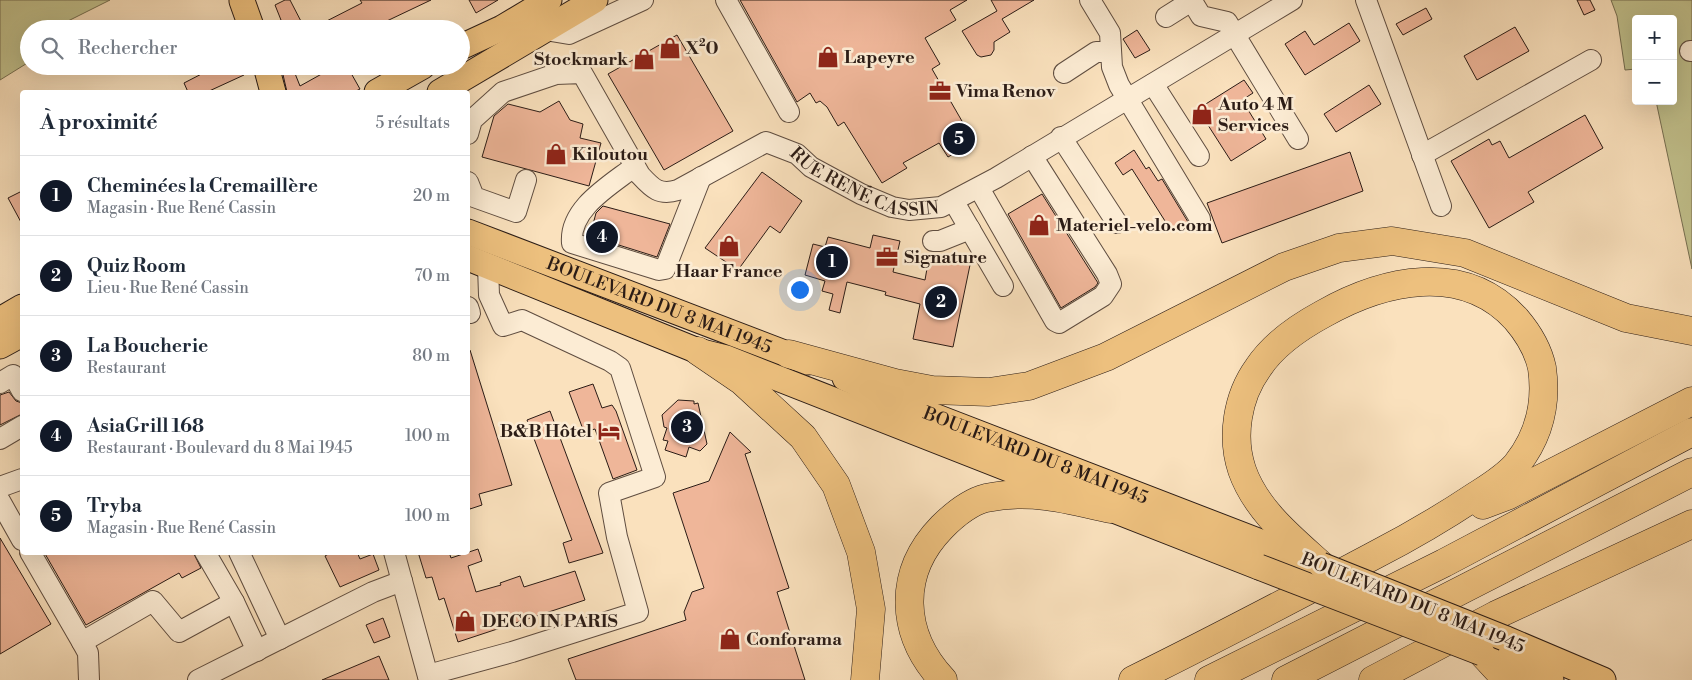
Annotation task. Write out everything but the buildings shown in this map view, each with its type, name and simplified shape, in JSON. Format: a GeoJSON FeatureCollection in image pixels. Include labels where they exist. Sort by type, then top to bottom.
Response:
{"type":"FeatureCollection","features":[{"type":"Feature","properties":{"kind":"highway"},"geometry":{"type":"LineString","coordinates":[[789,354],[895,383],[932,390],[990,392],[1029,386],[1106,357],[1284,267],[1339,248],[1392,241],[1465,253],[1626,318],[1692,331]]}},
{"type":"Feature","properties":{"kind":"highway"},"geometry":{"type":"LineString","coordinates":[[1321,565],[1276,524],[1243,474],[1236,439],[1240,408],[1258,366],[1290,335],[1342,303],[1373,290],[1408,282],[1438,282],[1462,287],[1479,292],[1506,309],[1534,344],[1544,380],[1542,417],[1526,451],[1515,466],[1502,478],[1429,527]]}},
{"type":"Feature","properties":{"kind":"highway"},"geometry":{"type":"LineString","coordinates":[[706,353],[742,381],[803,437],[836,484],[861,552],[871,609],[865,680]]}},
{"type":"Feature","properties":{"kind":"highway"},"geometry":{"type":"LineString","coordinates":[[1133,680],[1429,527],[1507,496],[1692,401]]}},
{"type":"Feature","properties":{"kind":"highway"},"geometry":{"type":"LineString","coordinates":[[1209,680],[1444,563],[1692,432]]}},
{"type":"Feature","properties":{"kind":"highway"},"geometry":{"type":"LineString","coordinates":[[1286,680],[1692,472]]}},
{"type":"Feature","properties":{"kind":"highway"},"geometry":{"type":"LineString","coordinates":[[943,680],[924,656],[915,636],[910,618],[909,597],[913,576],[920,556],[932,538],[964,509],[984,498],[1008,495],[1050,495],[1110,509]]}},
{"type":"Feature","properties":{"kind":"highway"},"geometry":{"type":"LineString","coordinates":[[1374,680],[1496,615],[1689,526]]}},
{"type":"Feature","properties":{"kind":"highway"},"geometry":{"type":"LineString","coordinates":[[1482,653],[1507,680]]}},
{"type":"Feature","properties":{"kind":"main road"},"geometry":{"type":"LineString","coordinates":[[470,43],[502,28],[549,0]]}},
{"type":"Feature","properties":{"kind":"main road"},"geometry":{"type":"LineString","coordinates":[[470,74],[595,0]]}},
{"type":"Feature","properties":{"kind":"main road"},"geometry":{"type":"LineString","coordinates":[[242,1],[245,20]]}},
{"type":"Feature","properties":{"kind":"main road"},"geometry":{"type":"LineString","coordinates":[[242,1],[249,20]]}},
{"type":"Feature","properties":{"kind":"main road"},"geometry":{"type":"LineString","coordinates":[[254,75],[258,90]]}},
{"type":"Feature","properties":{"kind":"main road"},"geometry":{"type":"LineString","coordinates":[[268,75],[272,90]]}},
{"type":"Feature","properties":{"kind":"main road"},"geometry":{"type":"LineString","coordinates":[[381,90],[407,75]]}},
{"type":"Feature","properties":{"kind":"main road"},"geometry":{"type":"LineString","coordinates":[[443,90],[469,75]]}},
{"type":"Feature","properties":{"kind":"main road","name":"BOULEVARD DU 8 MAI 1945"},"geometry":{"type":"LineString","coordinates":[[470,233],[789,354],[908,406],[1321,565],[1504,638],[1603,680]]}},
{"type":"Feature","properties":{"kind":"main road","name":"BOULEVARD DU 8 MAI 1945"},"geometry":{"type":"LineString","coordinates":[[478,262],[706,353],[1550,680]]}},
{"type":"Feature","properties":{"kind":"main road"},"geometry":{"type":"LineString","coordinates":[[0,320],[20,308]]}},
{"type":"Feature","properties":{"kind":"main road"},"geometry":{"type":"LineString","coordinates":[[706,353],[725,330]]}},
{"type":"Feature","properties":{"kind":"main road"},"geometry":{"type":"LineString","coordinates":[[0,346],[20,335]]}},
{"type":"Feature","properties":{"kind":"street"},"geometry":{"type":"LineString","coordinates":[[545,30],[569,34],[643,0]]}},
{"type":"Feature","properties":{"kind":"street"},"geometry":{"type":"LineString","coordinates":[[726,0],[789,112]]}},
{"type":"Feature","properties":{"kind":"street"},"geometry":{"type":"LineString","coordinates":[[1090,0],[1110,33],[1112,67],[1128,99],[1200,219]]}},
{"type":"Feature","properties":{"kind":"street"},"geometry":{"type":"LineString","coordinates":[[1166,17],[1192,0],[1201,16],[1227,22],[1298,139]]}},
{"type":"Feature","properties":{"kind":"street","name":"RUE RENÉ CASSIN"},"geometry":{"type":"LineString","coordinates":[[470,127],[472,120],[503,92],[556,74],[582,73],[635,166],[652,189],[669,193],[678,190],[766,142],[797,154],[811,167],[860,194],[892,207],[924,210],[954,202],[979,188],[1292,0]]}},
{"type":"Feature","properties":{"kind":"street"},"geometry":{"type":"LineString","coordinates":[[1366,0],[1441,206]]}},
{"type":"Feature","properties":{"kind":"street"},"geometry":{"type":"LineString","coordinates":[[1064,73],[1096,52],[1111,52]]}},
{"type":"Feature","properties":{"kind":"street"},"geometry":{"type":"LineString","coordinates":[[1422,156],[1591,60]]}},
{"type":"Feature","properties":{"kind":"street"},"geometry":{"type":"LineString","coordinates":[[1153,84],[1199,156]]}},
{"type":"Feature","properties":{"kind":"street"},"geometry":{"type":"LineString","coordinates":[[1061,137],[1117,223]]}},
{"type":"Feature","properties":{"kind":"street"},"geometry":{"type":"LineString","coordinates":[[979,188],[1055,321],[1059,323],[1104,296],[1110,284],[1107,274],[1032,156]]}},
{"type":"Feature","properties":{"kind":"street"},"geometry":{"type":"LineString","coordinates":[[635,166],[594,198],[576,218],[571,232],[572,243],[660,270],[665,269],[701,177]]}},
{"type":"Feature","properties":{"kind":"street"},"geometry":{"type":"LineString","coordinates":[[470,187],[474,197],[516,212],[526,180]]}},
{"type":"Feature","properties":{"kind":"street"},"geometry":{"type":"LineString","coordinates":[[954,202],[1003,286]]}},
{"type":"Feature","properties":{"kind":"street"},"geometry":{"type":"LineString","coordinates":[[933,241],[940,241],[970,229]]}},
{"type":"Feature","properties":{"kind":"street"},"geometry":{"type":"LineString","coordinates":[[395,555],[429,677],[638,612],[617,537],[609,493],[655,477],[620,368],[610,361],[522,320],[503,326],[489,295],[478,262]]}},
{"type":"Feature","properties":{"kind":"street"},"geometry":{"type":"LineString","coordinates":[[0,383],[13,375],[20,387]]}},
{"type":"Feature","properties":{"kind":"street"},"geometry":{"type":"LineString","coordinates":[[0,439],[20,427]]}},
{"type":"Feature","properties":{"kind":"street"},"geometry":{"type":"LineString","coordinates":[[0,487],[20,480]]}},
{"type":"Feature","properties":{"kind":"street"},"geometry":{"type":"LineString","coordinates":[[0,501],[20,536]]}},
{"type":"Feature","properties":{"kind":"street"},"geometry":{"type":"LineString","coordinates":[[32,555],[88,653],[89,680]]}},
{"type":"Feature","properties":{"kind":"street"},"geometry":{"type":"LineString","coordinates":[[207,555],[234,602],[257,651]]}},
{"type":"Feature","properties":{"kind":"street"},"geometry":{"type":"LineString","coordinates":[[240,555],[280,640]]}},
{"type":"Feature","properties":{"kind":"street"},"geometry":{"type":"LineString","coordinates":[[198,680],[373,592],[402,581]]}},
{"type":"Feature","properties":{"kind":"street"},"geometry":{"type":"LineString","coordinates":[[82,642],[153,601],[179,632],[234,602]]}},
{"type":"Feature","properties":{"kind":"green space"},"geometry":{"type":"Polygon","coordinates":[[[0,0],[110,0],[70,20],[20,20],[20,68],[0,80],[0,0]]]}},
{"type":"Feature","properties":{"kind":"green space"},"geometry":{"type":"Polygon","coordinates":[[[1611,0],[1692,0],[1692,269],[1657,105],[1677,105],[1677,15],[1632,15],[1632,69],[1625,70],[1617,16],[1611,0]]]}},
{"type":"Feature","properties":{"kind":"place","name":"X²0"},"geometry":{"type":"Point","coordinates":[670,48]}},
{"type":"Feature","properties":{"kind":"place","name":"Lapeyre"},"geometry":{"type":"Point","coordinates":[828,57]}},
{"type":"Feature","properties":{"kind":"place","name":"Stockmark"},"geometry":{"type":"Point","coordinates":[644,59]}},
{"type":"Feature","properties":{"kind":"place","name":"Vima Renov"},"geometry":{"type":"Point","coordinates":[940,91]}},
{"type":"Feature","properties":{"kind":"place","name":"Auto 4 M Services"},"geometry":{"type":"Point","coordinates":[1202,114]}},
{"type":"Feature","properties":{"kind":"place","name":"Tryba"},"geometry":{"type":"Point","coordinates":[959,139]}},
{"type":"Feature","properties":{"kind":"place","name":"Kiloutou"},"geometry":{"type":"Point","coordinates":[556,154]}},
{"type":"Feature","properties":{"kind":"place","name":"Materiel-velo.com"},"geometry":{"type":"Point","coordinates":[1039,225]}},
{"type":"Feature","properties":{"kind":"place","name":"AsiaGrill 168"},"geometry":{"type":"Point","coordinates":[602,237]}},
{"type":"Feature","properties":{"kind":"place","name":"Haar France"},"geometry":{"type":"Point","coordinates":[729,246]}},
{"type":"Feature","properties":{"kind":"place","name":"Signature"},"geometry":{"type":"Point","coordinates":[887,257]}},
{"type":"Feature","properties":{"kind":"place","name":"Cheminées la Cremaillère"},"geometry":{"type":"Point","coordinates":[832,262]}},
{"type":"Feature","properties":{"kind":"place","name":"Quiz Room"},"geometry":{"type":"Point","coordinates":[941,302]}},
{"type":"Feature","properties":{"kind":"place","name":"La Boucherie"},"geometry":{"type":"Point","coordinates":[687,427]}},
{"type":"Feature","properties":{"kind":"place","name":"B&B Hôtel"},"geometry":{"type":"Point","coordinates":[609,431]}},
{"type":"Feature","properties":{"kind":"place","name":"DECO IN PARIS"},"geometry":{"type":"Point","coordinates":[465,621]}},
{"type":"Feature","properties":{"kind":"place","name":"Conforama"},"geometry":{"type":"Point","coordinates":[730,639]}}]}
